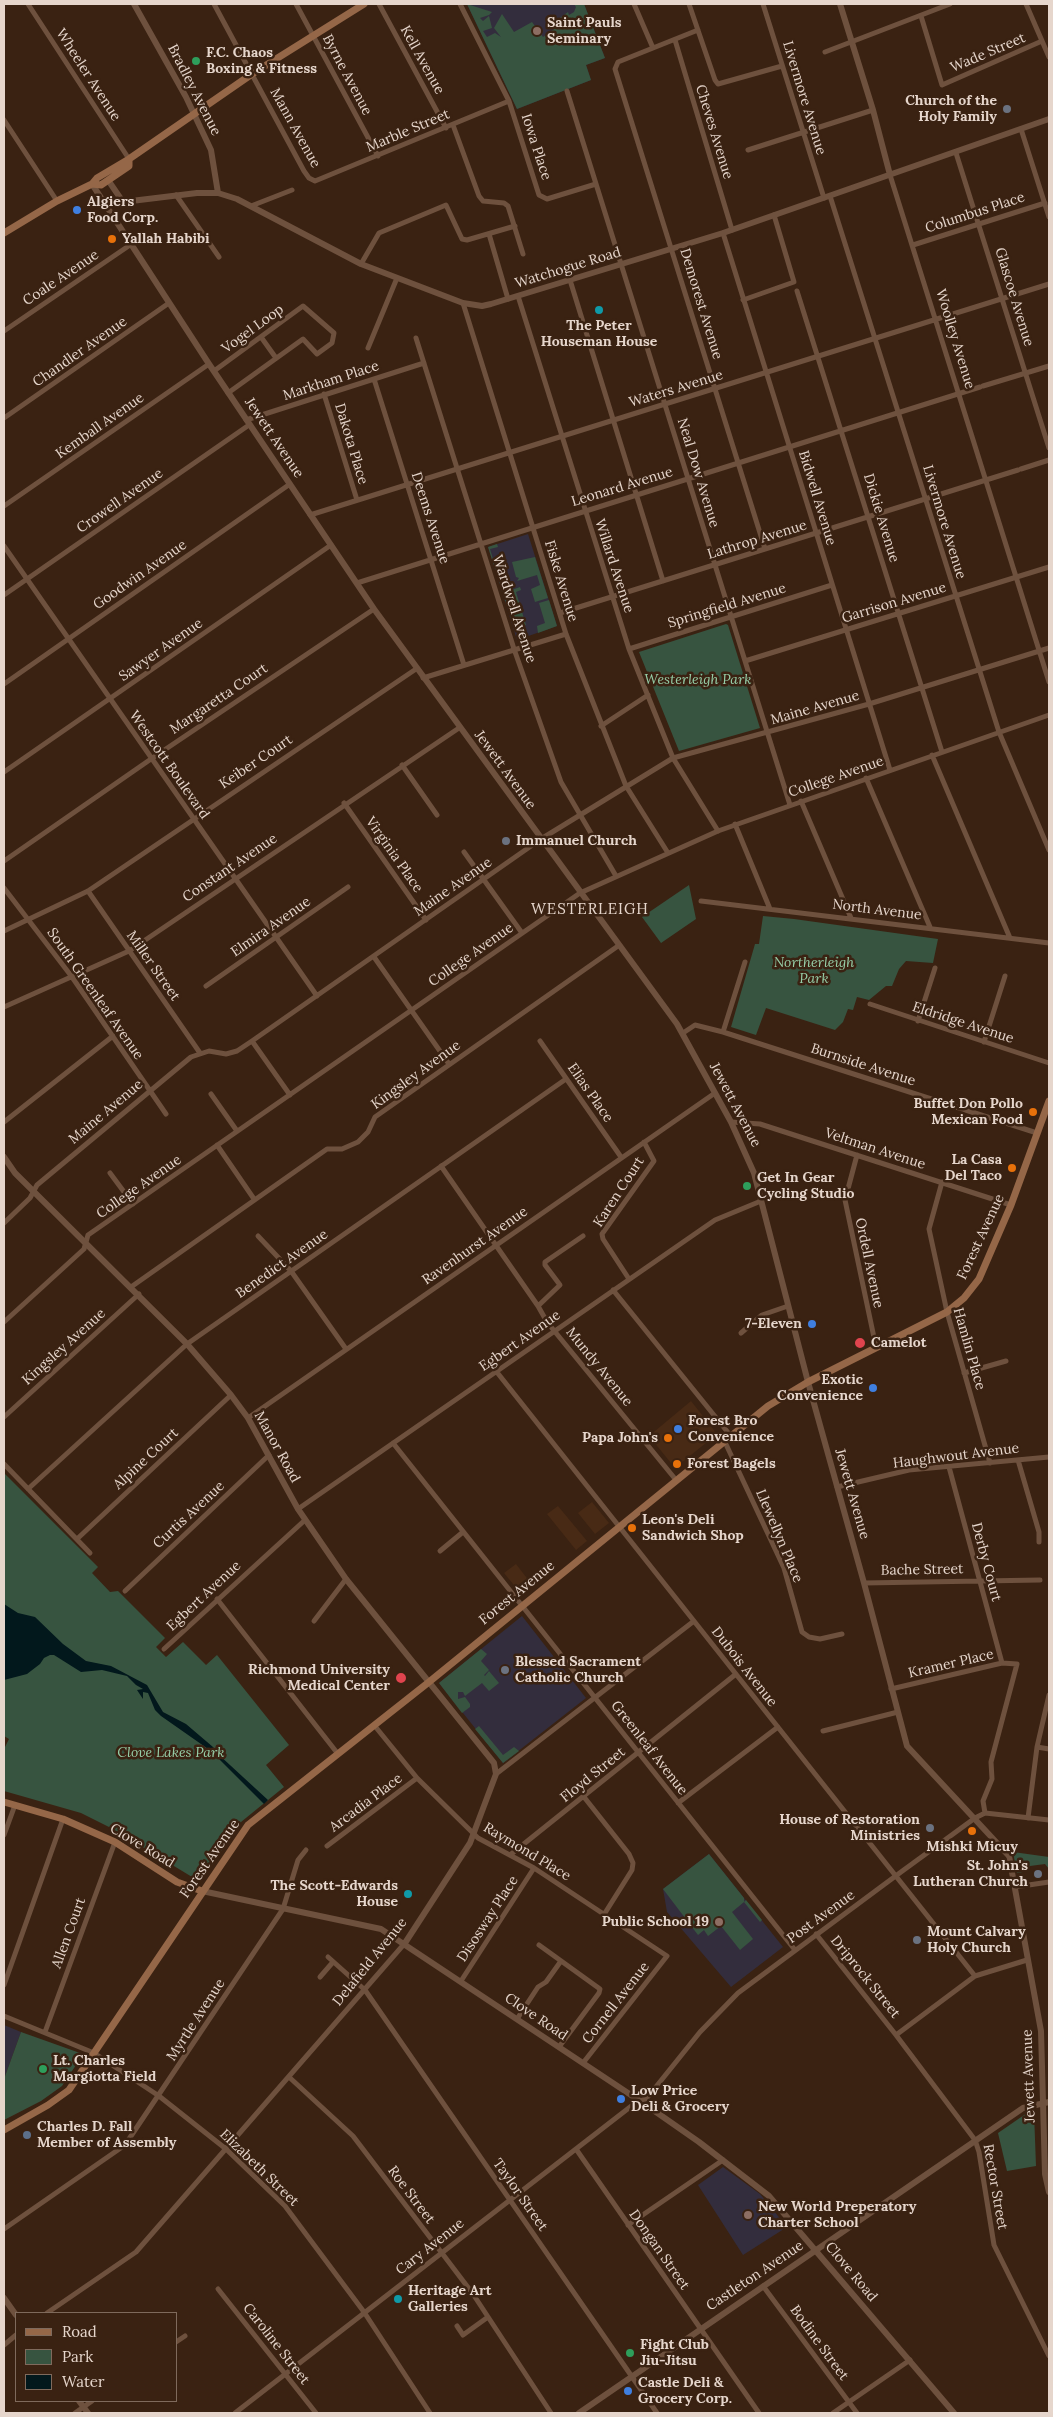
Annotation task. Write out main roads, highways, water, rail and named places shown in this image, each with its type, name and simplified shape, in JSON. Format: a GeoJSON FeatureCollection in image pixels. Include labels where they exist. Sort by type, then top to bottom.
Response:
{"type":"FeatureCollection","features":[{"type":"Feature","properties":{"kind":"main road"},"geometry":{"type":"LineString","coordinates":[[4,233],[92,184],[97,178],[129,159],[252,74],[364,4]]}},
{"type":"Feature","properties":{"kind":"main road"},"geometry":{"type":"LineString","coordinates":[[92,184],[101,185],[129,166],[129,159]]}},
{"type":"Feature","properties":{"kind":"main road","name":"Forest Avenue"},"geometry":{"type":"LineString","coordinates":[[4,2130],[65,2094],[248,1825],[429,1682],[730,1435],[768,1406],[808,1382],[947,1312],[964,1298],[979,1279],[1011,1205],[1049,1102]]}},
{"type":"Feature","properties":{"kind":"main road","name":"Clove Road"},"geometry":{"type":"LineString","coordinates":[[4,1802],[63,1819],[115,1842],[177,1882],[202,1890]]}},
{"type":"Feature","properties":{"kind":"water"},"geometry":{"type":"Polygon","coordinates":[[[4,1604],[18,1613],[35,1617],[63,1644],[86,1661],[111,1666],[147,1685],[163,1712],[186,1724],[268,1800],[264,1804],[211,1751],[161,1716],[155,1710],[148,1693],[143,1692],[143,1699],[137,1690],[143,1689],[127,1676],[102,1670],[81,1672],[54,1655],[50,1655],[44,1658],[40,1664],[27,1674],[4,1680],[4,1604]]]}},
{"type":"Feature","properties":{"kind":"place","name":"Saint Pauls Seminary"},"geometry":{"type":"Point","coordinates":[537,31]}},
{"type":"Feature","properties":{"kind":"place","name":"F.C. Chaos Boxing & Fitness"},"geometry":{"type":"Point","coordinates":[196,61]}},
{"type":"Feature","properties":{"kind":"place","name":"Church of the Holy Family"},"geometry":{"type":"Point","coordinates":[1007,109]}},
{"type":"Feature","properties":{"kind":"place","name":"Algiers Food Corp."},"geometry":{"type":"Point","coordinates":[77,210]}},
{"type":"Feature","properties":{"kind":"place","name":"Yallah Habibi"},"geometry":{"type":"Point","coordinates":[112,239]}},
{"type":"Feature","properties":{"kind":"place","name":"The Peter Houseman House"},"geometry":{"type":"Point","coordinates":[599,310]}},
{"type":"Feature","properties":{"kind":"place","name":"Immanuel Church"},"geometry":{"type":"Point","coordinates":[506,841]}},
{"type":"Feature","properties":{"kind":"place","name":"Buffet Don Pollo Mexican Food"},"geometry":{"type":"Point","coordinates":[1033,1112]}},
{"type":"Feature","properties":{"kind":"place","name":"La Casa Del Taco"},"geometry":{"type":"Point","coordinates":[1012,1168]}},
{"type":"Feature","properties":{"kind":"place","name":"Get In Gear Cycling Studio"},"geometry":{"type":"Point","coordinates":[747,1186]}},
{"type":"Feature","properties":{"kind":"place","name":"7-Eleven"},"geometry":{"type":"Point","coordinates":[812,1324]}},
{"type":"Feature","properties":{"kind":"place","name":"Camelot"},"geometry":{"type":"Point","coordinates":[860,1343]}},
{"type":"Feature","properties":{"kind":"place","name":"Exotic Convenience"},"geometry":{"type":"Point","coordinates":[873,1388]}},
{"type":"Feature","properties":{"kind":"place","name":"Forest Bro Convenience"},"geometry":{"type":"Point","coordinates":[678,1429]}},
{"type":"Feature","properties":{"kind":"place","name":"Papa John's"},"geometry":{"type":"Point","coordinates":[668,1438]}},
{"type":"Feature","properties":{"kind":"place","name":"Forest Bagels"},"geometry":{"type":"Point","coordinates":[677,1464]}},
{"type":"Feature","properties":{"kind":"place","name":"Leon's Deli Sandwich Shop"},"geometry":{"type":"Point","coordinates":[632,1528]}},
{"type":"Feature","properties":{"kind":"place","name":"Blessed Sacrament Catholic Church"},"geometry":{"type":"Point","coordinates":[505,1670]}},
{"type":"Feature","properties":{"kind":"place","name":"Richmond University Medical Center"},"geometry":{"type":"Point","coordinates":[401,1678]}},
{"type":"Feature","properties":{"kind":"place","name":"House of Restoration Ministries"},"geometry":{"type":"Point","coordinates":[930,1828]}},
{"type":"Feature","properties":{"kind":"place","name":"Mishki Micuy"},"geometry":{"type":"Point","coordinates":[972,1831]}},
{"type":"Feature","properties":{"kind":"place","name":"St. John's Lutheran Church"},"geometry":{"type":"Point","coordinates":[1038,1874]}},
{"type":"Feature","properties":{"kind":"place","name":"The Scott-Edwards House"},"geometry":{"type":"Point","coordinates":[408,1894]}},
{"type":"Feature","properties":{"kind":"place","name":"Public School 19"},"geometry":{"type":"Point","coordinates":[719,1922]}},
{"type":"Feature","properties":{"kind":"place","name":"Mount Calvary Holy Church"},"geometry":{"type":"Point","coordinates":[917,1940]}},
{"type":"Feature","properties":{"kind":"place","name":"Lt. Charles Margiotta Field"},"geometry":{"type":"Point","coordinates":[43,2069]}},
{"type":"Feature","properties":{"kind":"place","name":"Low Price Deli & Grocery"},"geometry":{"type":"Point","coordinates":[621,2099]}},
{"type":"Feature","properties":{"kind":"place","name":"Charles D. Fall Member of Assembly"},"geometry":{"type":"Point","coordinates":[27,2135]}},
{"type":"Feature","properties":{"kind":"place","name":"New World Preperatory Charter School"},"geometry":{"type":"Point","coordinates":[748,2215]}},
{"type":"Feature","properties":{"kind":"place","name":"Heritage Art Galleries"},"geometry":{"type":"Point","coordinates":[398,2299]}},
{"type":"Feature","properties":{"kind":"place","name":"Fight Club Jiu-Jitsu"},"geometry":{"type":"Point","coordinates":[630,2353]}},
{"type":"Feature","properties":{"kind":"place","name":"Castle Deli & Grocery Corp."},"geometry":{"type":"Point","coordinates":[628,2391]}},
{"type":"Feature","properties":{"kind":"district","name":"WESTERLEIGH"},"geometry":{"type":"Point","coordinates":[590,910]}},
{"type":"Feature","properties":{"kind":"park label","name":"Westerleigh Park"},"geometry":{"type":"Point","coordinates":[698,680]}},
{"type":"Feature","properties":{"kind":"park label","name":"Northerleigh Park"},"geometry":{"type":"Point","coordinates":[814,972]}},
{"type":"Feature","properties":{"kind":"park label","name":"Clove Lakes Park"},"geometry":{"type":"Point","coordinates":[171,1753]}}]}
